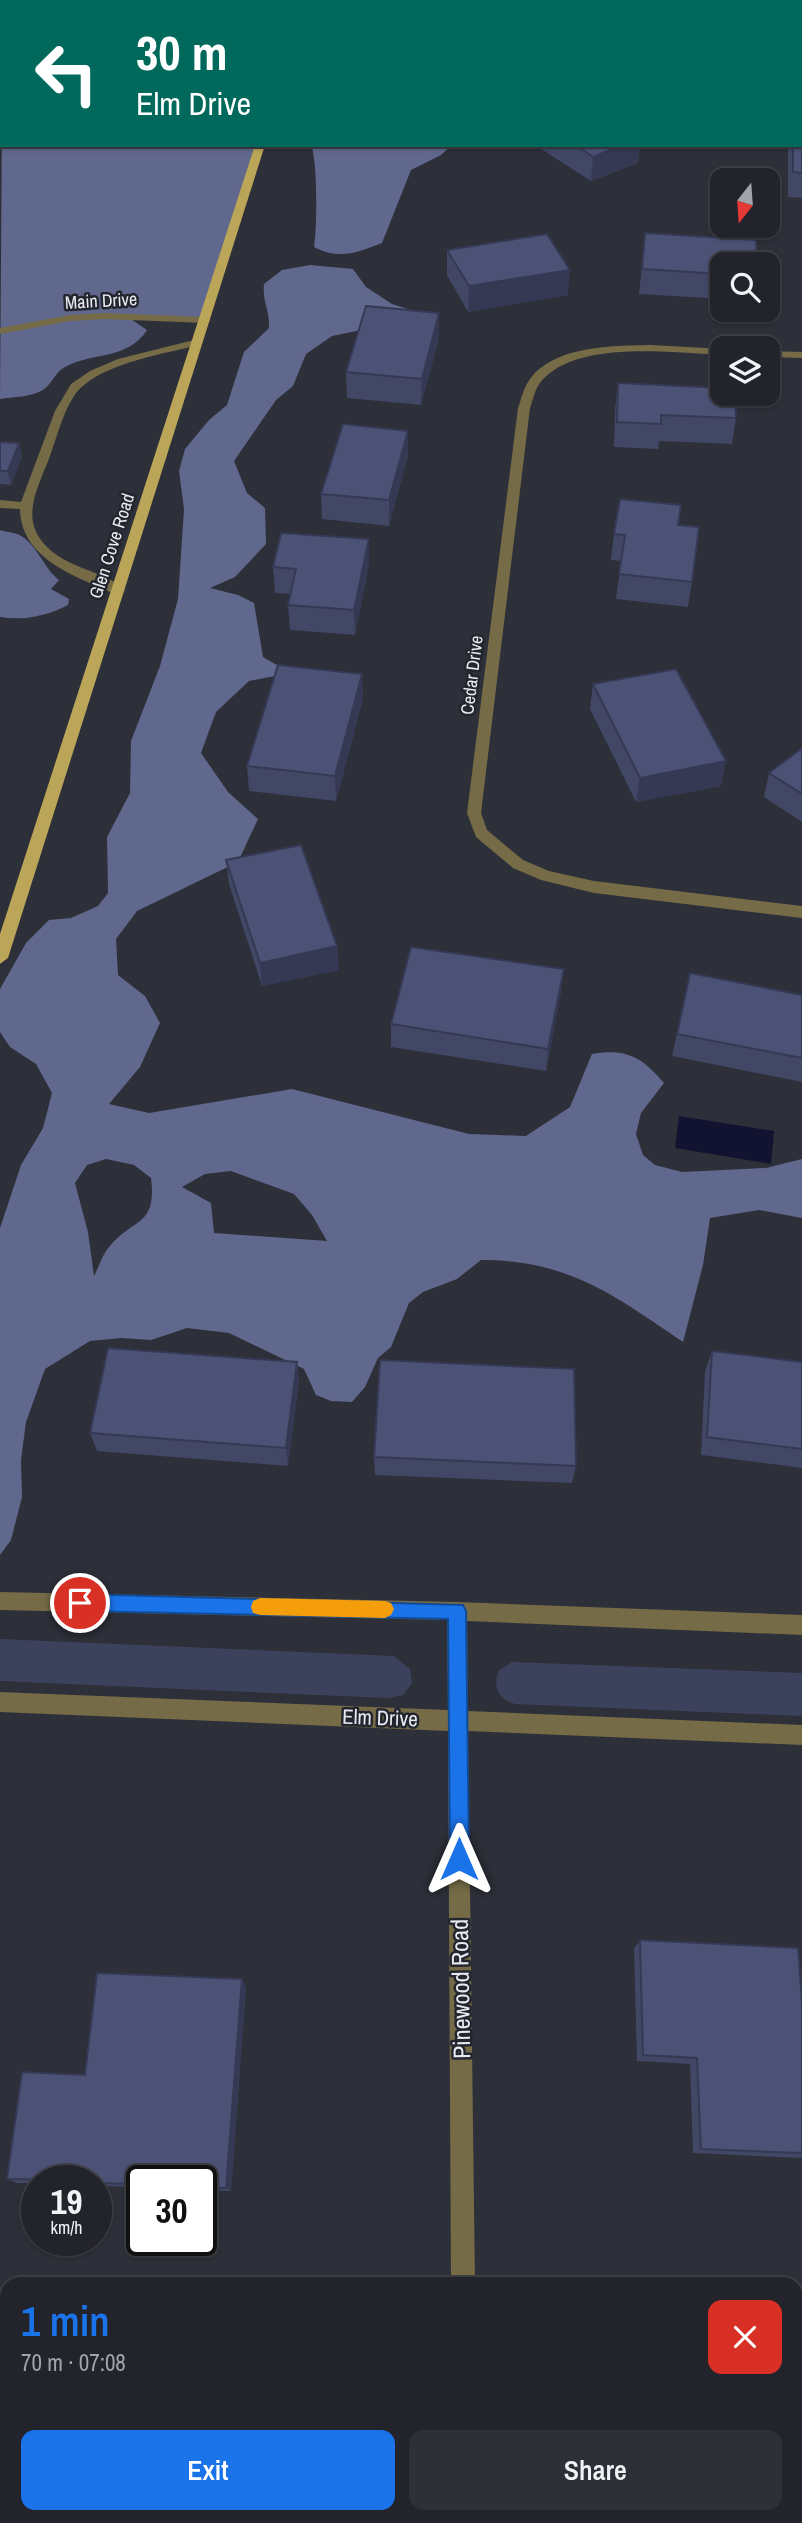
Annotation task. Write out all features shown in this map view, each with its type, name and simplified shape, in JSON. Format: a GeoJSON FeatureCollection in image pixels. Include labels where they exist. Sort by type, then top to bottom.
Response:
{"type":"FeatureCollection","features":[{"type":"Feature","properties":{"kind":"main road","name":"Glen Cove Road"},"geometry":{"type":"LineString","coordinates":[[0,958],[259,147]]}},
{"type":"Feature","properties":{"kind":"street","name":"Main Drive"},"geometry":{"type":"LineString","coordinates":[[0,331],[70,318],[104,316],[205,320]]}},
{"type":"Feature","properties":{"kind":"street"},"geometry":{"type":"LineString","coordinates":[[118,590],[48,555],[33,537],[27,523],[26,506],[62,409],[79,383],[96,373],[198,342]]}},
{"type":"Feature","properties":{"kind":"street","name":"Cedar Drive"},"geometry":{"type":"LineString","coordinates":[[710,352],[610,350],[555,365],[534,382],[524,408],[474,813],[481,834],[518,864],[546,876],[594,887],[802,912]]}},
{"type":"Feature","properties":{"kind":"street"},"geometry":{"type":"LineString","coordinates":[[780,354],[802,355]]}},
{"type":"Feature","properties":{"kind":"street"},"geometry":{"type":"LineString","coordinates":[[0,504],[26,506]]}},
{"type":"Feature","properties":{"kind":"street"},"geometry":{"type":"LineString","coordinates":[[0,1601],[457,1611],[802,1625]]}},
{"type":"Feature","properties":{"kind":"street","name":"Pinewood Road"},"geometry":{"type":"LineString","coordinates":[[457,1611],[463,2277]]}},
{"type":"Feature","properties":{"kind":"street","name":"Elm Drive"},"geometry":{"type":"LineString","coordinates":[[0,1702],[802,1735]]}},
{"type":"Feature","properties":{"kind":"shaded area"},"geometry":{"type":"Polygon","coordinates":[[[2,147],[259,147],[205,320],[128,317],[147,330],[130,346],[65,367],[38,392],[0,399],[2,147]]]}},
{"type":"Feature","properties":{"kind":"shaded area"},"geometry":{"type":"Polygon","coordinates":[[[311,147],[450,147],[441,155],[411,170],[382,243],[348,254],[332,253],[314,247],[316,180],[311,147]]]}},
{"type":"Feature","properties":{"kind":"shaded area"},"geometry":{"type":"Polygon","coordinates":[[[310,265],[353,269],[366,287],[392,304],[429,316],[332,336],[306,354],[293,386],[276,400],[234,461],[247,493],[265,508],[266,544],[235,577],[210,588],[238,595],[254,603],[263,657],[291,673],[249,681],[216,712],[201,753],[228,792],[258,819],[238,862],[137,911],[116,939],[118,975],[145,996],[160,1023],[140,1067],[109,1104],[149,1113],[292,1089],[469,1134],[526,1136],[570,1107],[592,1054],[614,1052],[641,1061],[664,1083],[641,1113],[636,1134],[643,1155],[655,1165],[682,1172],[766,1168],[802,1159],[802,1218],[759,1210],[710,1218],[703,1265],[683,1342],[635,1309],[589,1283],[540,1266],[481,1260],[457,1279],[423,1292],[409,1303],[391,1347],[378,1358],[365,1387],[352,1402],[331,1401],[316,1395],[304,1369],[229,1333],[187,1328],[151,1340],[121,1338],[90,1341],[45,1369],[26,1422],[21,1460],[22,1497],[11,1540],[0,1555],[0,1228],[21,1165],[43,1128],[52,1093],[36,1064],[10,1047],[0,1032],[0,989],[26,943],[49,920],[71,918],[98,906],[108,893],[107,837],[130,793],[131,741],[160,666],[178,599],[184,509],[179,471],[185,449],[209,420],[227,405],[244,352],[269,328],[264,284],[282,270],[310,265]],[[106,1159],[87,1165],[75,1183],[88,1232],[94,1276],[109,1247],[147,1213],[152,1194],[151,1178],[134,1165],[106,1159]],[[231,1171],[205,1174],[182,1187],[211,1203],[214,1233],[327,1241],[312,1215],[294,1194],[231,1171]]]}},
{"type":"Feature","properties":{"kind":"shaded area"},"geometry":{"type":"Polygon","coordinates":[[[0,530],[17,534],[29,542],[59,580],[51,589],[69,599],[68,605],[35,617],[0,617],[0,530]]]}},
{"type":"Feature","properties":{"kind":"shaded area"},"geometry":{"type":"Polygon","coordinates":[[[679,1116],[774,1131],[771,1164],[675,1148],[679,1116]]]}},
{"type":"Feature","properties":{"kind":"shaded area"},"geometry":{"type":"Polygon","coordinates":[[[0,1639],[394,1656],[410,1669],[412,1683],[403,1695],[388,1698],[0,1681],[0,1639]]]}},
{"type":"Feature","properties":{"kind":"shaded area"},"geometry":{"type":"Polygon","coordinates":[[[512,1662],[802,1673],[802,1716],[515,1704],[504,1699],[498,1691],[496,1681],[499,1670],[512,1662]]]}},
{"type":"Feature","properties":{"kind":"building"},"geometry":{"type":"Polygon","coordinates":[[[579,147],[618,147],[593,157],[579,147]]]}},
{"type":"Feature","properties":{"kind":"building"},"geometry":{"type":"Polygon","coordinates":[[[793,147],[802,147],[802,173],[793,172],[793,147]]]}},
{"type":"Feature","properties":{"kind":"building"},"geometry":{"type":"Polygon","coordinates":[[[645,233],[756,240],[756,252],[710,252],[710,273],[642,269],[645,233]]]}},
{"type":"Feature","properties":{"kind":"building"},"geometry":{"type":"Polygon","coordinates":[[[547,234],[570,270],[469,286],[447,250],[547,234]]]}},
{"type":"Feature","properties":{"kind":"building"},"geometry":{"type":"Polygon","coordinates":[[[366,306],[439,313],[422,379],[346,372],[366,306]]]}},
{"type":"Feature","properties":{"kind":"building"},"geometry":{"type":"Polygon","coordinates":[[[618,383],[710,387],[710,406],[736,406],[736,418],[661,415],[661,424],[617,422],[618,383]]]}},
{"type":"Feature","properties":{"kind":"building"},"geometry":{"type":"Polygon","coordinates":[[[343,424],[408,431],[389,500],[321,494],[343,424]]]}},
{"type":"Feature","properties":{"kind":"building"},"geometry":{"type":"Polygon","coordinates":[[[0,442],[19,443],[8,471],[0,471],[0,442]]]}},
{"type":"Feature","properties":{"kind":"building"},"geometry":{"type":"Polygon","coordinates":[[[620,499],[681,505],[678,525],[699,527],[692,582],[619,574],[625,535],[614,534],[620,499]]]}},
{"type":"Feature","properties":{"kind":"building"},"geometry":{"type":"Polygon","coordinates":[[[281,533],[369,539],[354,610],[288,605],[296,569],[273,567],[281,533]]]}},
{"type":"Feature","properties":{"kind":"building"},"geometry":{"type":"Polygon","coordinates":[[[278,665],[362,674],[335,776],[247,766],[278,665]]]}},
{"type":"Feature","properties":{"kind":"building"},"geometry":{"type":"Polygon","coordinates":[[[676,669],[726,761],[640,778],[593,684],[676,669]]]}},
{"type":"Feature","properties":{"kind":"building"},"geometry":{"type":"Polygon","coordinates":[[[802,748],[802,794],[769,773],[802,748]]]}},
{"type":"Feature","properties":{"kind":"building"},"geometry":{"type":"Polygon","coordinates":[[[301,845],[337,946],[260,963],[226,860],[301,845]]]}},
{"type":"Feature","properties":{"kind":"building"},"geometry":{"type":"Polygon","coordinates":[[[411,947],[564,969],[548,1049],[391,1024],[411,947]]]}},
{"type":"Feature","properties":{"kind":"building"},"geometry":{"type":"Polygon","coordinates":[[[690,973],[802,995],[802,1058],[677,1034],[690,973]]]}},
{"type":"Feature","properties":{"kind":"building"},"geometry":{"type":"Polygon","coordinates":[[[108,1348],[297,1362],[286,1448],[90,1433],[108,1348]]]}},
{"type":"Feature","properties":{"kind":"building"},"geometry":{"type":"Polygon","coordinates":[[[712,1351],[802,1362],[802,1449],[707,1437],[712,1351]]]}},
{"type":"Feature","properties":{"kind":"building"},"geometry":{"type":"Polygon","coordinates":[[[380,1360],[574,1369],[576,1466],[374,1457],[380,1360]]]}},
{"type":"Feature","properties":{"kind":"building"},"geometry":{"type":"Polygon","coordinates":[[[640,1940],[798,1948],[802,2002],[802,2153],[701,2149],[697,2058],[643,2055],[640,1940]]]}},
{"type":"Feature","properties":{"kind":"building"},"geometry":{"type":"Polygon","coordinates":[[[97,1973],[242,1979],[226,2188],[217,2188],[217,2165],[126,2165],[126,2184],[112,2183],[112,2165],[21,2165],[21,2179],[7,2179],[22,2072],[85,2075],[97,1973]]]}},
{"type":"Feature","properties":{"kind":"slow traffic"},"geometry":{"type":"LineString","coordinates":[[260,1607],[385,1609]]}},
{"type":"Feature","properties":{"kind":"route"},"geometry":{"type":"LineString","coordinates":[[80,1603],[457,1611],[459,1859]]}}]}
